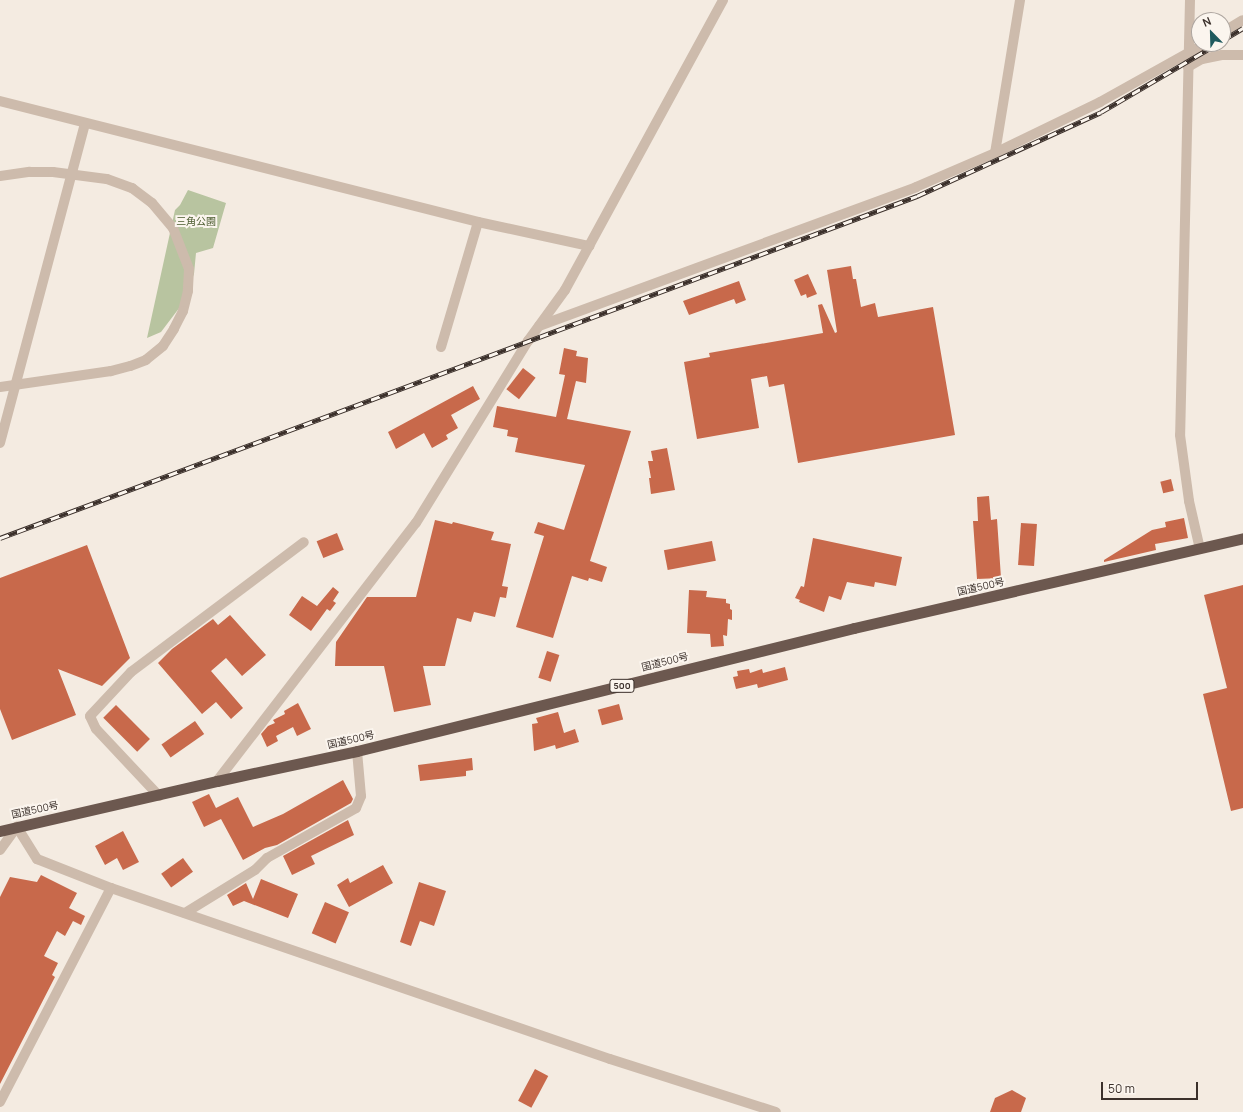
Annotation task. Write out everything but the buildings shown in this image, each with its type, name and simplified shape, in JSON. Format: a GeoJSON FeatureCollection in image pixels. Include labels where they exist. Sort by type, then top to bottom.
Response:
{"type":"FeatureCollection","features":[{"type":"Feature","properties":{"kind":"highway","name":"国道500号"},"geometry":{"type":"LineString","coordinates":[[0,831],[357,751],[854,628],[1243,538]]}},
{"type":"Feature","properties":{"kind":"street"},"geometry":{"type":"LineString","coordinates":[[218,781],[416,522],[524,347],[565,290],[723,0]]}},
{"type":"Feature","properties":{"kind":"street"},"geometry":{"type":"LineString","coordinates":[[995,153],[1020,0]]}},
{"type":"Feature","properties":{"kind":"street"},"geometry":{"type":"LineString","coordinates":[[1190,0],[1180,435],[1189,501],[1200,549]]}},
{"type":"Feature","properties":{"kind":"street"},"geometry":{"type":"LineString","coordinates":[[1231,27],[1243,20]]}},
{"type":"Feature","properties":{"kind":"street"},"geometry":{"type":"LineString","coordinates":[[539,326],[916,188],[995,153],[1100,102],[1191,52]]}},
{"type":"Feature","properties":{"kind":"street"},"geometry":{"type":"LineString","coordinates":[[1188,67],[1202,59],[1222,55],[1243,55]]}},
{"type":"Feature","properties":{"kind":"street"},"geometry":{"type":"LineString","coordinates":[[0,101],[85,124],[478,222],[589,246]]}},
{"type":"Feature","properties":{"kind":"street"},"geometry":{"type":"LineString","coordinates":[[0,443],[17,384],[85,124]]}},
{"type":"Feature","properties":{"kind":"street"},"geometry":{"type":"LineString","coordinates":[[0,176],[30,172],[71,174],[107,179],[132,188],[152,203],[173,228],[189,270],[188,291],[183,311],[163,346],[146,360],[111,371],[0,387]]}},
{"type":"Feature","properties":{"kind":"street"},"geometry":{"type":"LineString","coordinates":[[441,347],[478,222]]}},
{"type":"Feature","properties":{"kind":"street"},"geometry":{"type":"LineString","coordinates":[[159,796],[96,729],[90,716],[132,672],[304,542]]}},
{"type":"Feature","properties":{"kind":"street"},"geometry":{"type":"LineString","coordinates":[[185,913],[255,870],[267,858],[356,808],[361,796],[357,751]]}},
{"type":"Feature","properties":{"kind":"street"},"geometry":{"type":"LineString","coordinates":[[0,850],[17,826],[37,858],[111,888],[603,1056],[776,1112]]}},
{"type":"Feature","properties":{"kind":"street"},"geometry":{"type":"LineString","coordinates":[[0,1102],[111,888]]}},
{"type":"Feature","properties":{"kind":"green space","name":"三角公園"},"geometry":{"type":"Polygon","coordinates":[[[188,190],[226,203],[213,248],[196,253],[194,274],[183,303],[161,332],[147,338],[175,210],[180,205],[188,190]]]}},
{"type":"Feature","properties":{"kind":"railway"},"geometry":{"type":"LineString","coordinates":[[1231,35],[1243,28]]}},
{"type":"Feature","properties":{"kind":"railway"},"geometry":{"type":"LineString","coordinates":[[0,538],[917,196],[1101,112],[1203,52]]}}]}
